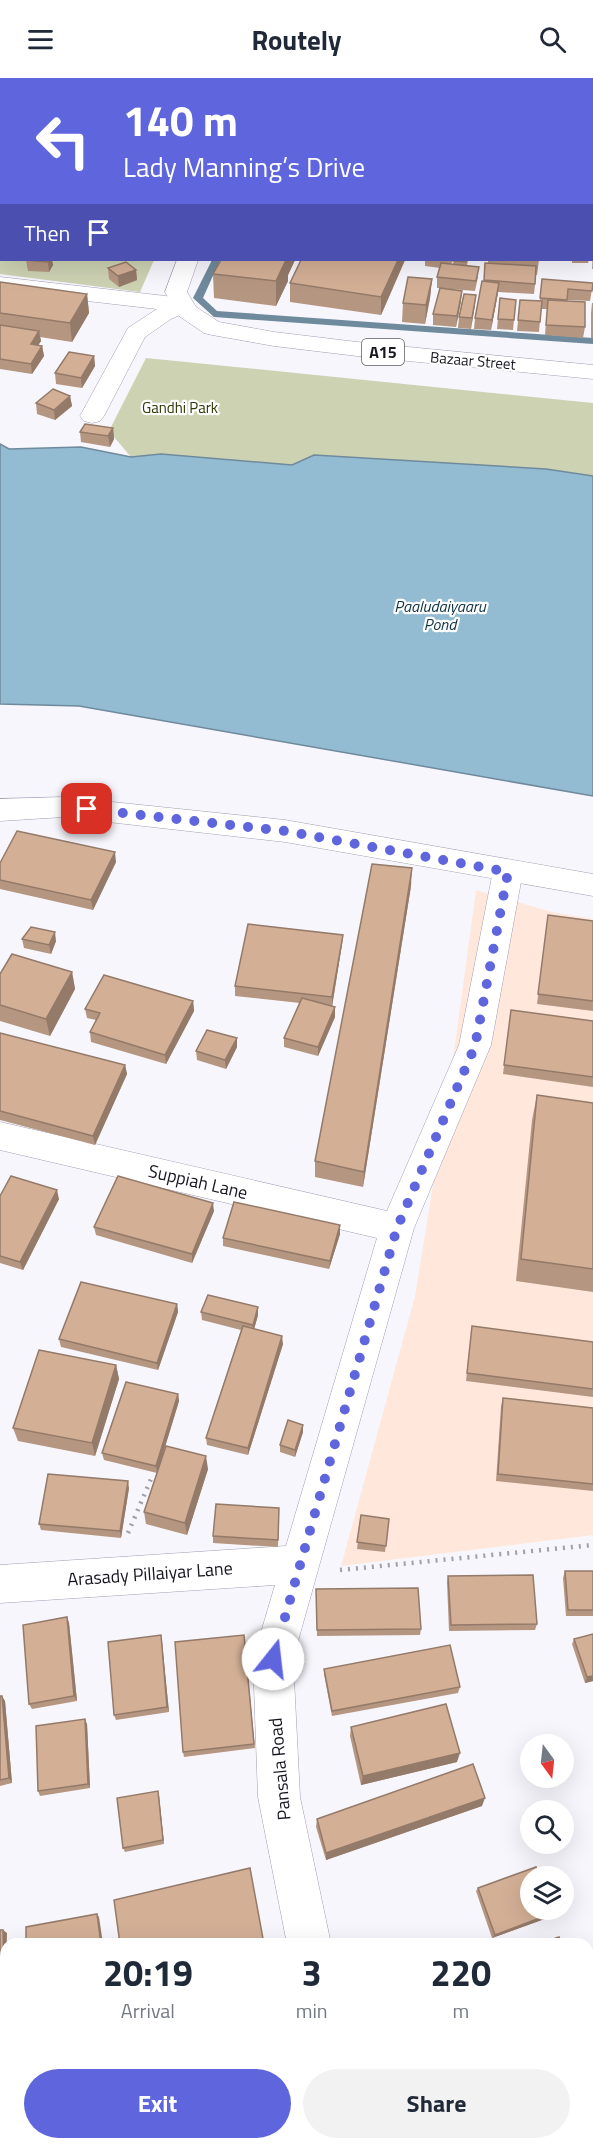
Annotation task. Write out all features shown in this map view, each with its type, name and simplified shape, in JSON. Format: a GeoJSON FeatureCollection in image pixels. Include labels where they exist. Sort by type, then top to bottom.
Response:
{"type":"FeatureCollection","features":[{"type":"Feature","properties":{"kind":"main road"},"geometry":{"type":"LineString","coordinates":[[183,305],[176,292],[187,261]]}},
{"type":"Feature","properties":{"kind":"main road"},"geometry":{"type":"LineString","coordinates":[[0,284],[183,305]]}},
{"type":"Feature","properties":{"kind":"main road"},"geometry":{"type":"LineString","coordinates":[[92,416],[136,333],[163,314],[183,305]]}},
{"type":"Feature","properties":{"kind":"main road","name":"Bazaar Street"},"geometry":{"type":"LineString","coordinates":[[183,305],[212,328],[241,334],[357,350],[593,372]]}},
{"type":"Feature","properties":{"kind":"main road"},"geometry":{"type":"LineString","coordinates":[[0,810],[64,807],[158,815],[285,831],[508,872],[593,885]]}},
{"type":"Feature","properties":{"kind":"main road","name":"Pansala Road"},"geometry":{"type":"LineString","coordinates":[[308,1938],[279,1797],[273,1659],[397,1228],[475,1046],[508,872]]}},
{"type":"Feature","properties":{"kind":"main road","name":"Suppiah Lane"},"geometry":{"type":"LineString","coordinates":[[0,1136],[397,1228]]}},
{"type":"Feature","properties":{"kind":"main road","name":"Arasady Pillaiyar Lane"},"geometry":{"type":"LineString","coordinates":[[0,1584],[299,1569]]}},
{"type":"Feature","properties":{"kind":"path"},"geometry":{"type":"LineString","coordinates":[[107,1577],[151,1479]]}},
{"type":"Feature","properties":{"kind":"path"},"geometry":{"type":"LineString","coordinates":[[299,1569],[593,1545]]}},
{"type":"Feature","properties":{"kind":"shaded area"},"geometry":{"type":"Polygon","coordinates":[[[476,890],[552,912],[593,919],[593,1535],[341,1566],[415,1296],[451,1074],[476,890]]]}},
{"type":"Feature","properties":{"kind":"green space"},"geometry":{"type":"Polygon","coordinates":[[[0,261],[154,261],[140,292],[0,274],[0,261]]]}},
{"type":"Feature","properties":{"kind":"green space","name":"Gandhi Park"},"geometry":{"type":"Polygon","coordinates":[[[146,358],[593,403],[593,476],[546,469],[314,455],[292,465],[161,454],[131,457],[109,431],[146,358]]]}},
{"type":"Feature","properties":{"kind":"water","name":"Paaludaiyaaru Pond"},"geometry":{"type":"Polygon","coordinates":[[[0,444],[9,449],[81,447],[131,457],[161,454],[292,465],[314,455],[546,469],[593,476],[593,796],[79,706],[0,704],[0,444]]]}},
{"type":"Feature","properties":{"kind":"building"},"geometry":{"type":"Polygon","coordinates":[[[220,261],[286,261],[276,281],[213,274],[220,261]]]}},
{"type":"Feature","properties":{"kind":"building"},"geometry":{"type":"Polygon","coordinates":[[[301,261],[398,261],[381,297],[290,283],[301,261]]]}},
{"type":"Feature","properties":{"kind":"building"},"geometry":{"type":"Polygon","coordinates":[[[126,262],[136,270],[118,276],[108,268],[126,262]]]}},
{"type":"Feature","properties":{"kind":"building"},"geometry":{"type":"Polygon","coordinates":[[[441,263],[479,267],[476,281],[437,277],[441,263]]]}},
{"type":"Feature","properties":{"kind":"building"},"geometry":{"type":"Polygon","coordinates":[[[485,263],[536,266],[535,284],[484,280],[485,263]]]}},
{"type":"Feature","properties":{"kind":"building"},"geometry":{"type":"Polygon","coordinates":[[[408,277],[432,279],[426,305],[403,303],[408,277]]]}},
{"type":"Feature","properties":{"kind":"building"},"geometry":{"type":"Polygon","coordinates":[[[542,279],[593,283],[592,291],[568,289],[567,300],[540,298],[542,279]]]}},
{"type":"Feature","properties":{"kind":"building"},"geometry":{"type":"Polygon","coordinates":[[[482,281],[499,283],[492,320],[475,318],[482,281]]]}},
{"type":"Feature","properties":{"kind":"building"},"geometry":{"type":"Polygon","coordinates":[[[0,282],[87,294],[70,323],[0,313],[0,282]]]}},
{"type":"Feature","properties":{"kind":"building"},"geometry":{"type":"Polygon","coordinates":[[[440,288],[462,291],[457,316],[433,314],[440,288]]]}},
{"type":"Feature","properties":{"kind":"building"},"geometry":{"type":"Polygon","coordinates":[[[464,294],[476,295],[472,318],[459,317],[464,294]]]}},
{"type":"Feature","properties":{"kind":"building"},"geometry":{"type":"Polygon","coordinates":[[[500,298],[516,300],[514,320],[498,319],[500,298]]]}},
{"type":"Feature","properties":{"kind":"building"},"geometry":{"type":"Polygon","coordinates":[[[520,300],[542,301],[540,322],[518,320],[520,300]]]}},
{"type":"Feature","properties":{"kind":"building"},"geometry":{"type":"Polygon","coordinates":[[[548,300],[585,302],[585,327],[546,325],[548,300]]]}},
{"type":"Feature","properties":{"kind":"building"},"geometry":{"type":"Polygon","coordinates":[[[0,325],[39,331],[31,344],[42,346],[31,364],[0,359],[0,325]]]}},
{"type":"Feature","properties":{"kind":"building"},"geometry":{"type":"Polygon","coordinates":[[[69,352],[94,356],[81,378],[55,373],[69,352]]]}},
{"type":"Feature","properties":{"kind":"building"},"geometry":{"type":"Polygon","coordinates":[[[53,389],[70,396],[54,410],[36,403],[53,389]]]}},
{"type":"Feature","properties":{"kind":"building"},"geometry":{"type":"Polygon","coordinates":[[[85,424],[113,428],[108,436],[80,432],[85,424]]]}},
{"type":"Feature","properties":{"kind":"building"},"geometry":{"type":"Polygon","coordinates":[[[17,831],[115,852],[91,900],[0,880],[0,863],[17,831]]]}},
{"type":"Feature","properties":{"kind":"building"},"geometry":{"type":"Polygon","coordinates":[[[372,864],[412,868],[364,1172],[315,1161],[372,864]]]}},
{"type":"Feature","properties":{"kind":"building"},"geometry":{"type":"Polygon","coordinates":[[[548,915],[593,921],[593,1001],[538,994],[548,915]]]}},
{"type":"Feature","properties":{"kind":"building"},"geometry":{"type":"Polygon","coordinates":[[[248,924],[343,935],[332,997],[235,986],[248,924]]]}},
{"type":"Feature","properties":{"kind":"building"},"geometry":{"type":"Polygon","coordinates":[[[31,927],[55,932],[49,945],[22,939],[31,927]]]}},
{"type":"Feature","properties":{"kind":"building"},"geometry":{"type":"Polygon","coordinates":[[[12,954],[72,972],[46,1019],[0,1005],[0,974],[12,954]]]}},
{"type":"Feature","properties":{"kind":"building"},"geometry":{"type":"Polygon","coordinates":[[[104,975],[193,1001],[165,1055],[90,1032],[100,1013],[85,1009],[104,975]]]}},
{"type":"Feature","properties":{"kind":"building"},"geometry":{"type":"Polygon","coordinates":[[[302,998],[335,1007],[318,1047],[284,1038],[302,998]]]}},
{"type":"Feature","properties":{"kind":"building"},"geometry":{"type":"Polygon","coordinates":[[[511,1010],[593,1021],[593,1077],[504,1065],[511,1010]]]}},
{"type":"Feature","properties":{"kind":"building"},"geometry":{"type":"Polygon","coordinates":[[[207,1030],[237,1038],[225,1060],[196,1051],[207,1030]]]}},
{"type":"Feature","properties":{"kind":"building"},"geometry":{"type":"Polygon","coordinates":[[[0,1033],[125,1065],[93,1136],[0,1111],[0,1033]]]}},
{"type":"Feature","properties":{"kind":"building"},"geometry":{"type":"Polygon","coordinates":[[[537,1095],[593,1103],[593,1269],[521,1259],[537,1095]]]}},
{"type":"Feature","properties":{"kind":"building"},"geometry":{"type":"Polygon","coordinates":[[[11,1176],[57,1190],[20,1262],[0,1256],[0,1196],[11,1176]]]}},
{"type":"Feature","properties":{"kind":"building"},"geometry":{"type":"Polygon","coordinates":[[[118,1176],[213,1203],[192,1254],[94,1227],[118,1176]]]}},
{"type":"Feature","properties":{"kind":"building"},"geometry":{"type":"Polygon","coordinates":[[[234,1202],[340,1225],[330,1261],[223,1238],[234,1202]]]}},
{"type":"Feature","properties":{"kind":"building"},"geometry":{"type":"Polygon","coordinates":[[[81,1282],[177,1304],[157,1363],[59,1339],[81,1282]]]}},
{"type":"Feature","properties":{"kind":"building"},"geometry":{"type":"Polygon","coordinates":[[[208,1295],[258,1307],[253,1325],[201,1312],[208,1295]]]}},
{"type":"Feature","properties":{"kind":"building"},"geometry":{"type":"Polygon","coordinates":[[[243,1326],[282,1336],[248,1448],[206,1438],[243,1326]]]}},
{"type":"Feature","properties":{"kind":"building"},"geometry":{"type":"Polygon","coordinates":[[[472,1326],[593,1342],[593,1389],[467,1373],[472,1326]]]}},
{"type":"Feature","properties":{"kind":"building"},"geometry":{"type":"Polygon","coordinates":[[[39,1350],[116,1365],[92,1443],[13,1428],[39,1350]]]}},
{"type":"Feature","properties":{"kind":"building"},"geometry":{"type":"Polygon","coordinates":[[[126,1382],[178,1394],[156,1466],[102,1453],[126,1382]]]}},
{"type":"Feature","properties":{"kind":"building"},"geometry":{"type":"Polygon","coordinates":[[[503,1398],[593,1408],[593,1484],[498,1474],[503,1398]]]}},
{"type":"Feature","properties":{"kind":"building"},"geometry":{"type":"Polygon","coordinates":[[[288,1420],[303,1425],[295,1450],[280,1445],[288,1420]]]}},
{"type":"Feature","properties":{"kind":"building"},"geometry":{"type":"Polygon","coordinates":[[[166,1446],[206,1456],[185,1523],[144,1512],[166,1446]]]}},
{"type":"Feature","properties":{"kind":"building"},"geometry":{"type":"Polygon","coordinates":[[[48,1474],[128,1481],[120,1531],[39,1524],[48,1474]]]}},
{"type":"Feature","properties":{"kind":"building"},"geometry":{"type":"Polygon","coordinates":[[[216,1504],[279,1508],[278,1540],[213,1536],[216,1504]]]}},
{"type":"Feature","properties":{"kind":"building"},"geometry":{"type":"Polygon","coordinates":[[[361,1515],[389,1519],[386,1546],[357,1542],[361,1515]]]}},
{"type":"Feature","properties":{"kind":"building"},"geometry":{"type":"Polygon","coordinates":[[[565,1571],[593,1571],[593,1610],[568,1610],[565,1571]]]}},
{"type":"Feature","properties":{"kind":"building"},"geometry":{"type":"Polygon","coordinates":[[[533,1575],[537,1624],[451,1625],[448,1576],[533,1575]]]}},
{"type":"Feature","properties":{"kind":"building"},"geometry":{"type":"Polygon","coordinates":[[[418,1588],[421,1629],[317,1630],[316,1589],[418,1588]]]}},
{"type":"Feature","properties":{"kind":"building"},"geometry":{"type":"Polygon","coordinates":[[[67,1617],[74,1696],[29,1704],[23,1625],[67,1617]]]}},
{"type":"Feature","properties":{"kind":"building"},"geometry":{"type":"Polygon","coordinates":[[[593,1634],[593,1676],[587,1677],[574,1639],[593,1634]]]}},
{"type":"Feature","properties":{"kind":"building"},"geometry":{"type":"Polygon","coordinates":[[[161,1635],[167,1707],[114,1715],[108,1642],[161,1635]]]}},
{"type":"Feature","properties":{"kind":"building"},"geometry":{"type":"Polygon","coordinates":[[[244,1635],[254,1744],[183,1752],[175,1642],[244,1635]]]}},
{"type":"Feature","properties":{"kind":"building"},"geometry":{"type":"Polygon","coordinates":[[[450,1645],[460,1687],[332,1711],[324,1669],[450,1645]]]}},
{"type":"Feature","properties":{"kind":"building"},"geometry":{"type":"Polygon","coordinates":[[[0,1696],[2,1696],[9,1778],[0,1780],[0,1696]]]}},
{"type":"Feature","properties":{"kind":"building"},"geometry":{"type":"Polygon","coordinates":[[[446,1704],[460,1753],[363,1776],[351,1727],[446,1704]]]}},
{"type":"Feature","properties":{"kind":"building"},"geometry":{"type":"Polygon","coordinates":[[[85,1719],[88,1784],[38,1791],[36,1726],[85,1719]]]}},
{"type":"Feature","properties":{"kind":"building"},"geometry":{"type":"Polygon","coordinates":[[[473,1764],[485,1798],[326,1853],[317,1819],[473,1764]]]}},
{"type":"Feature","properties":{"kind":"building"},"geometry":{"type":"Polygon","coordinates":[[[158,1791],[163,1840],[123,1848],[117,1798],[158,1791]]]}},
{"type":"Feature","properties":{"kind":"building"},"geometry":{"type":"Polygon","coordinates":[[[250,1868],[263,1938],[119,1938],[114,1900],[250,1868]]]}},
{"type":"Feature","properties":{"kind":"building"},"geometry":{"type":"Polygon","coordinates":[[[520,1873],[520,1920],[535,1920],[495,1935],[478,1888],[520,1873]]]}},
{"type":"Feature","properties":{"kind":"building"},"geometry":{"type":"Polygon","coordinates":[[[97,1914],[100,1938],[26,1938],[26,1927],[97,1914]]]}},
{"type":"Feature","properties":{"kind":"building"},"geometry":{"type":"Polygon","coordinates":[[[0,1930],[3,1930],[3,1938],[0,1938],[0,1930]]]}},
{"type":"Feature","properties":{"kind":"waterway"},"geometry":{"type":"LineString","coordinates":[[216,261],[198,298],[214,314],[593,341]]}},
{"type":"Feature","properties":{"kind":"route"},"geometry":{"type":"LineString","coordinates":[[87,809],[158,815],[285,831],[508,872],[475,1046],[397,1228],[273,1659]]}}]}
